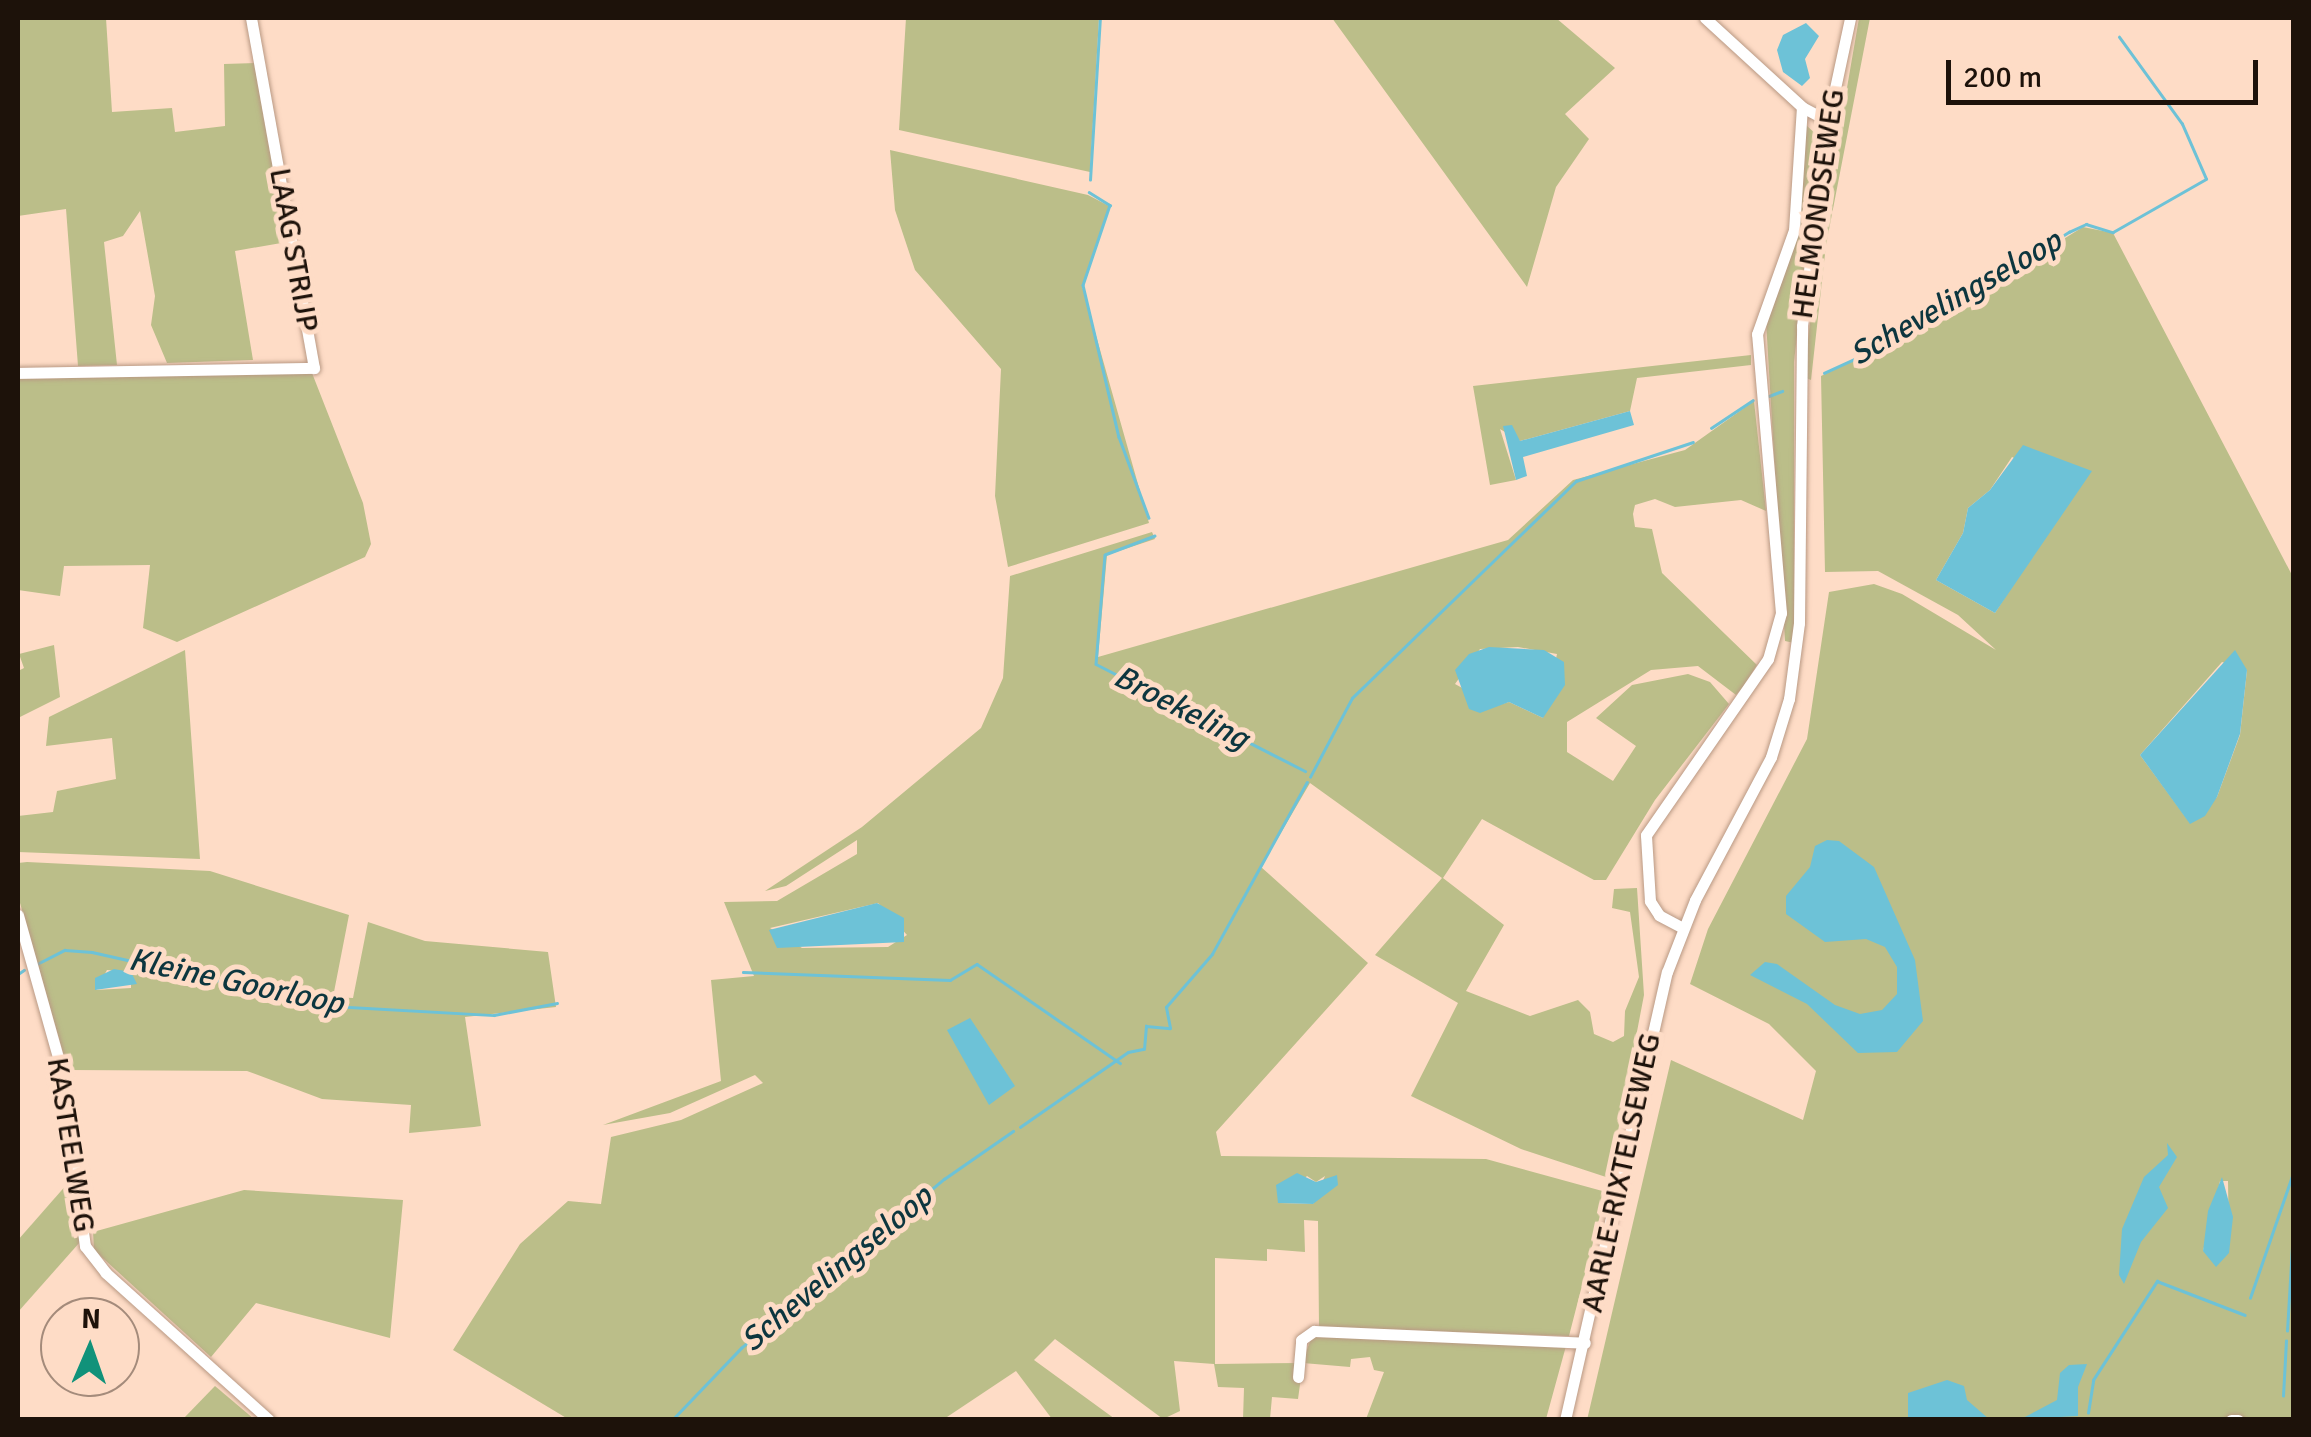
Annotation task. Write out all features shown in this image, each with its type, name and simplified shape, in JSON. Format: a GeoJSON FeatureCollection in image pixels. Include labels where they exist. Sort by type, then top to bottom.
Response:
{"type":"FeatureCollection","features":[{"type":"Feature","properties":{"kind":"street","name":"LAAG STRIJP"},"geometry":{"type":"LineString","coordinates":[[18,373],[314,368],[251,18]]}},
{"type":"Feature","properties":{"kind":"street"},"geometry":{"type":"LineString","coordinates":[[1704,18],[1802,107],[1828,121]]}},
{"type":"Feature","properties":{"kind":"street","name":"HELMONDSEWEG"},"geometry":{"type":"LineString","coordinates":[[1799,392],[1828,121],[1850,18]]}},
{"type":"Feature","properties":{"kind":"street","name":"HELMONDSEWEG"},"geometry":{"type":"LineString","coordinates":[[1683,928],[1658,915],[1650,902],[1646,835],[1768,659],[1781,613],[1761,400],[1759,318],[1794,230],[1802,107]]}},
{"type":"Feature","properties":{"kind":"street","name":"AARLE-RIXTELSEWEG"},"geometry":{"type":"LineString","coordinates":[[1566,1420],[1654,1022],[1683,928],[1771,757],[1789,698],[1800,623],[1799,392]]}},
{"type":"Feature","properties":{"kind":"street","name":"KASTEELWEG"},"geometry":{"type":"LineString","coordinates":[[18,916],[59,1061],[85,1246],[106,1272],[269,1420]]}},
{"type":"Feature","properties":{"kind":"street"},"geometry":{"type":"LineString","coordinates":[[1298,1377],[1301,1340],[1314,1330],[1585,1344]]}},
{"type":"Feature","properties":{"kind":"green space"},"geometry":{"type":"Polygon","coordinates":[[[18,18],[106,18],[112,112],[172,108],[175,132],[225,126],[224,64],[256,63],[287,242],[235,251],[253,360],[167,363],[151,325],[155,296],[140,211],[123,236],[104,242],[117,365],[78,366],[66,209],[18,216],[18,18]]]}},
{"type":"Feature","properties":{"kind":"green space"},"geometry":{"type":"Polygon","coordinates":[[[906,18],[1099,18],[1090,172],[899,130],[906,18]]]}},
{"type":"Feature","properties":{"kind":"green space"},"geometry":{"type":"Polygon","coordinates":[[[1332,18],[1556,18],[1615,68],[1565,114],[1589,139],[1556,187],[1527,287],[1332,18]]]}},
{"type":"Feature","properties":{"kind":"green space"},"geometry":{"type":"Polygon","coordinates":[[[1859,18],[1870,18],[1826,245],[1811,380],[1806,378],[1807,348],[1818,256],[1859,18]]]}},
{"type":"Feature","properties":{"kind":"green space"},"geometry":{"type":"Polygon","coordinates":[[[1806,125],[1819,137],[1794,362],[1794,643],[1785,641],[1766,321],[1793,244],[1806,125]]]}},
{"type":"Feature","properties":{"kind":"green space"},"geometry":{"type":"Polygon","coordinates":[[[890,150],[1088,195],[1109,206],[1082,286],[1149,523],[1008,567],[995,496],[1001,369],[915,270],[895,210],[890,150]]]}},
{"type":"Feature","properties":{"kind":"green space"},"geometry":{"type":"Polygon","coordinates":[[[2083,227],[2113,233],[2293,577],[2293,1419],[1587,1420],[1671,1060],[1803,1120],[1816,1071],[1769,1024],[1690,984],[1708,929],[1807,739],[1829,592],[1874,584],[1902,594],[1996,650],[1958,615],[1878,571],[1825,572],[1821,376],[1908,335],[2083,227]],[[2012,457],[1990,490],[1968,508],[1963,533],[1936,580],[1995,613],[2076,486],[2012,457]],[[2222,662],[2140,755],[2190,823],[2217,797],[2240,735],[2247,670],[2222,662]],[[2220,1181],[2203,1251],[2229,1253],[2228,1181],[2220,1181]]]}},
{"type":"Feature","properties":{"kind":"green space"},"geometry":{"type":"Polygon","coordinates":[[[1751,355],[1751,365],[1637,378],[1630,411],[1520,441],[1500,429],[1516,480],[1490,485],[1473,386],[1751,355]]]}},
{"type":"Feature","properties":{"kind":"green space"},"geometry":{"type":"Polygon","coordinates":[[[312,373],[363,503],[371,544],[365,557],[177,642],[143,628],[150,565],[64,566],[60,596],[18,590],[18,379],[312,373]]]}},
{"type":"Feature","properties":{"kind":"green space"},"geometry":{"type":"Polygon","coordinates":[[[1754,401],[1766,511],[1741,500],[1675,507],[1655,499],[1635,505],[1633,514],[1635,527],[1652,529],[1662,573],[1757,665],[1736,695],[1698,666],[1651,670],[1567,722],[1567,752],[1613,781],[1636,746],[1596,718],[1632,685],[1688,674],[1710,682],[1729,704],[1655,800],[1606,880],[1594,880],[1482,819],[1443,878],[1504,925],[1466,991],[1530,1016],[1578,1000],[1590,1012],[1594,1034],[1613,1042],[1624,1036],[1625,1011],[1639,977],[1630,912],[1612,908],[1614,889],[1637,888],[1644,995],[1609,1178],[1521,1149],[1411,1096],[1458,1003],[1375,955],[1442,878],[1310,783],[1261,867],[1368,963],[1216,1132],[1221,1156],[1486,1159],[1606,1192],[1569,1336],[1319,1327],[1318,1221],[1304,1220],[1305,1252],[1267,1249],[1267,1261],[1215,1258],[1215,1364],[1302,1363],[1312,1336],[1566,1346],[1546,1419],[1366,1419],[1384,1372],[1374,1370],[1370,1357],[1351,1359],[1350,1367],[1303,1363],[1298,1399],[1272,1397],[1270,1419],[1243,1419],[1244,1388],[1218,1387],[1214,1364],[1174,1361],[1180,1411],[1163,1419],[1055,1339],[1034,1360],[1115,1419],[1052,1419],[1016,1371],[944,1419],[568,1419],[453,1350],[520,1244],[568,1201],[601,1204],[611,1137],[681,1120],[763,1083],[755,1075],[670,1113],[603,1125],[721,1081],[711,980],[754,976],[724,902],[777,901],[857,854],[857,840],[786,886],[765,891],[862,827],[981,728],[1003,678],[1010,576],[1152,532],[1155,539],[1107,555],[1098,657],[1508,540],[1573,480],[1685,450],[1754,401]],[[1518,647],[1480,649],[1455,684],[1495,706],[1509,702],[1543,718],[1557,654],[1518,647]],[[878,903],[770,928],[802,948],[888,947],[907,935],[878,903]],[[1307,1176],[1279,1203],[1313,1204],[1325,1176],[1316,1182],[1307,1176]]]}},
{"type":"Feature","properties":{"kind":"green space"},"geometry":{"type":"Polygon","coordinates":[[[54,645],[60,697],[18,718],[18,671],[24,668],[19,654],[54,645]]]}},
{"type":"Feature","properties":{"kind":"green space"},"geometry":{"type":"Polygon","coordinates":[[[185,650],[200,859],[18,852],[18,816],[53,812],[57,791],[116,779],[112,738],[46,746],[49,717],[185,650]]]}},
{"type":"Feature","properties":{"kind":"green space"},"geometry":{"type":"Polygon","coordinates":[[[18,863],[210,871],[349,915],[333,997],[353,998],[368,922],[425,941],[548,952],[556,1007],[465,1017],[481,1126],[474,1127],[409,1133],[411,1105],[322,1099],[247,1071],[68,1070],[18,896],[18,863]],[[107,970],[96,990],[131,988],[131,972],[107,970]]]}},
{"type":"Feature","properties":{"kind":"green space"},"geometry":{"type":"Polygon","coordinates":[[[68,1183],[80,1242],[18,1312],[18,1240],[68,1183]]]}},
{"type":"Feature","properties":{"kind":"green space"},"geometry":{"type":"Polygon","coordinates":[[[244,1190],[403,1200],[390,1338],[256,1303],[211,1357],[94,1250],[93,1232],[244,1190]]]}},
{"type":"Feature","properties":{"kind":"green space"},"geometry":{"type":"Polygon","coordinates":[[[215,1386],[254,1419],[183,1419],[215,1386]]]}},
{"type":"Feature","properties":{"kind":"water"},"geometry":{"type":"Polygon","coordinates":[[[1806,23],[1819,36],[1805,59],[1810,78],[1802,86],[1783,72],[1777,50],[1783,35],[1806,23]]]}},
{"type":"Feature","properties":{"kind":"water"},"geometry":{"type":"Polygon","coordinates":[[[1630,411],[1634,425],[1523,457],[1527,476],[1516,480],[1503,426],[1512,425],[1520,441],[1630,411]]]}},
{"type":"Feature","properties":{"kind":"water"},"geometry":{"type":"Polygon","coordinates":[[[2023,445],[2092,471],[1995,613],[1936,580],[1963,533],[1968,508],[1990,490],[2023,445]]]}},
{"type":"Feature","properties":{"kind":"water"},"geometry":{"type":"Polygon","coordinates":[[[1489,647],[1544,650],[1564,662],[1565,685],[1543,718],[1509,702],[1480,713],[1469,709],[1455,670],[1469,654],[1489,647]]]}},
{"type":"Feature","properties":{"kind":"water"},"geometry":{"type":"Polygon","coordinates":[[[2235,650],[2247,670],[2240,734],[2217,797],[2205,816],[2190,824],[2140,755],[2235,650]]]}},
{"type":"Feature","properties":{"kind":"water"},"geometry":{"type":"Polygon","coordinates":[[[1827,840],[1839,841],[1874,867],[1915,960],[1923,1021],[1897,1052],[1858,1053],[1807,1004],[1750,975],[1765,962],[1777,964],[1835,1005],[1860,1014],[1882,1010],[1897,994],[1897,967],[1885,947],[1866,939],[1825,942],[1786,914],[1786,896],[1810,867],[1815,846],[1827,840]]]}},
{"type":"Feature","properties":{"kind":"water"},"geometry":{"type":"Polygon","coordinates":[[[877,903],[904,918],[904,942],[777,948],[769,930],[877,903]]]}},
{"type":"Feature","properties":{"kind":"water"},"geometry":{"type":"Polygon","coordinates":[[[114,969],[131,972],[137,984],[95,990],[95,978],[114,969]]]}},
{"type":"Feature","properties":{"kind":"water"},"geometry":{"type":"Polygon","coordinates":[[[970,1018],[1015,1086],[989,1105],[947,1030],[970,1018]]]}},
{"type":"Feature","properties":{"kind":"water"},"geometry":{"type":"Polygon","coordinates":[[[2167,1143],[2177,1157],[2159,1187],[2168,1208],[2141,1242],[2124,1284],[2119,1275],[2122,1229],[2144,1177],[2168,1155],[2167,1143]]]}},
{"type":"Feature","properties":{"kind":"water"},"geometry":{"type":"Polygon","coordinates":[[[1297,1173],[1316,1182],[1337,1175],[1338,1185],[1313,1204],[1278,1203],[1276,1185],[1297,1173]]]}},
{"type":"Feature","properties":{"kind":"water"},"geometry":{"type":"Polygon","coordinates":[[[2222,1177],[2233,1217],[2229,1253],[2216,1267],[2203,1251],[2208,1211],[2222,1177]]]}},
{"type":"Feature","properties":{"kind":"water"},"geometry":{"type":"Polygon","coordinates":[[[2087,1364],[2078,1387],[2078,1416],[2021,1419],[2057,1400],[2060,1373],[2069,1365],[2087,1364]]]}},
{"type":"Feature","properties":{"kind":"water"},"geometry":{"type":"Polygon","coordinates":[[[1947,1380],[1964,1386],[1967,1400],[1989,1419],[1908,1419],[1908,1393],[1947,1380]]]}},
{"type":"Feature","properties":{"kind":"waterway","name":"Broekeling"},"geometry":{"type":"LineString","coordinates":[[1090,180],[1100,18]]}},
{"type":"Feature","properties":{"kind":"waterway","name":"Schevelingseloop"},"geometry":{"type":"LineString","coordinates":[[1824,373],[1896,340],[2069,232],[2086,224],[2113,232],[2206,179],[2182,124],[2119,37]]}},
{"type":"Feature","properties":{"kind":"waterway","name":"Broekeling"},"geometry":{"type":"LineString","coordinates":[[1089,192],[1110,205],[1083,285],[1119,437],[1149,518]]}},
{"type":"Feature","properties":{"kind":"waterway","name":"Schevelingseloop"},"geometry":{"type":"LineString","coordinates":[[1769,396],[1782,391]]}},
{"type":"Feature","properties":{"kind":"waterway","name":"Schevelingseloop"},"geometry":{"type":"LineString","coordinates":[[1711,428],[1753,400]]}},
{"type":"Feature","properties":{"kind":"waterway","name":"Schevelingseloop"},"geometry":{"type":"LineString","coordinates":[[1310,777],[1352,698],[1576,481],[1693,442]]}},
{"type":"Feature","properties":{"kind":"waterway","name":"Broekeling"},"geometry":{"type":"LineString","coordinates":[[1155,536],[1105,555],[1096,664],[1305,771]]}},
{"type":"Feature","properties":{"kind":"waterway","name":"Schevelingseloop"},"geometry":{"type":"LineString","coordinates":[[1020,1127],[1128,1052],[1144,1049],[1146,1026],[1170,1028],[1166,1007],[1212,954],[1307,782]]}},
{"type":"Feature","properties":{"kind":"waterway","name":"Kleine Goorloop"},"geometry":{"type":"LineString","coordinates":[[37,964],[65,950],[92,952],[331,1006],[494,1015],[557,1003]]}},
{"type":"Feature","properties":{"kind":"waterway"},"geometry":{"type":"LineString","coordinates":[[743,972],[950,980],[977,964],[1120,1063]]}},
{"type":"Feature","properties":{"kind":"waterway","name":"Kleine Goorloop"},"geometry":{"type":"LineString","coordinates":[[18,974],[24,970]]}},
{"type":"Feature","properties":{"kind":"waterway","name":"Schevelingseloop"},"geometry":{"type":"LineString","coordinates":[[672,1420],[741,1348],[944,1179],[1013,1131]]}},
{"type":"Feature","properties":{"kind":"waterway"},"geometry":{"type":"LineString","coordinates":[[2250,1298],[2294,1170]]}},
{"type":"Feature","properties":{"kind":"waterway"},"geometry":{"type":"LineString","coordinates":[[2287,1331],[2294,1212]]}},
{"type":"Feature","properties":{"kind":"waterway"},"geometry":{"type":"LineString","coordinates":[[2088,1413],[2093,1380],[2157,1281],[2245,1315]]}},
{"type":"Feature","properties":{"kind":"waterway"},"geometry":{"type":"LineString","coordinates":[[2283,1396],[2286,1341]]}}]}
